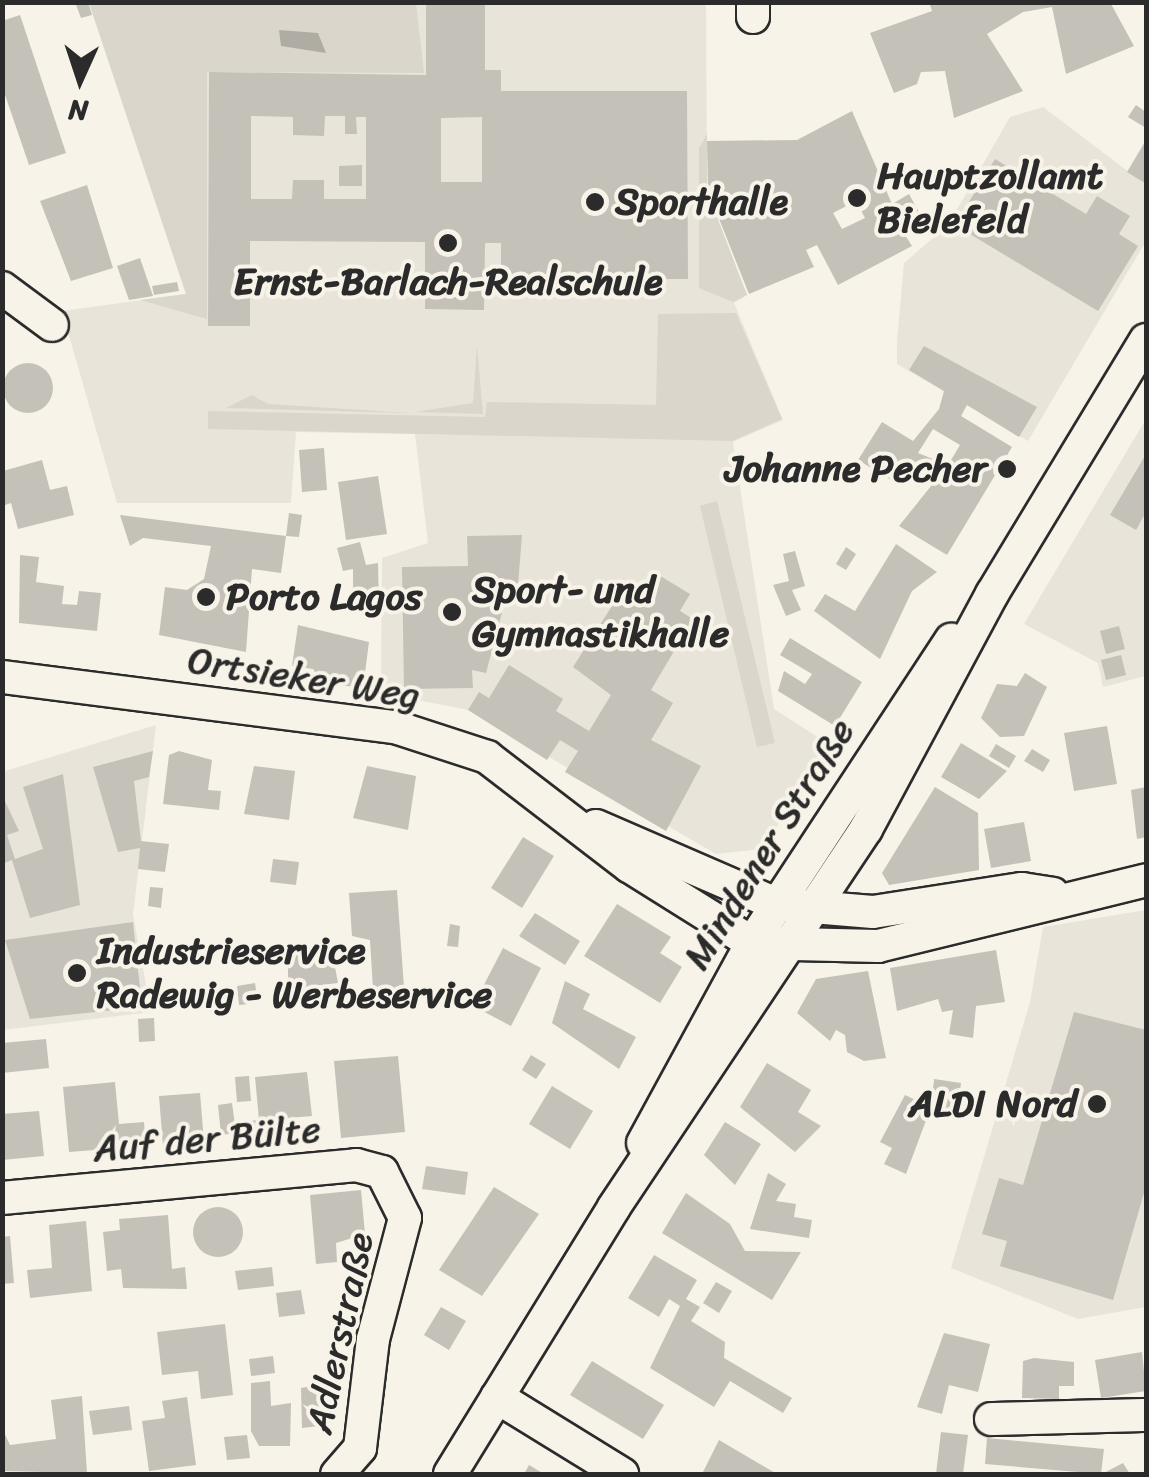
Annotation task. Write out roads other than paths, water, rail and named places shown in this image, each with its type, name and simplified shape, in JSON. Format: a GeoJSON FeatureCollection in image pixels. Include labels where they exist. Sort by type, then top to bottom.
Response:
{"type":"FeatureCollection","features":[{"type":"Feature","properties":{"kind":"street"},"geometry":{"type":"LineString","coordinates":[[2,288],[52,325]]}},
{"type":"Feature","properties":{"kind":"street","name":"Mindener Straße"},"geometry":{"type":"LineString","coordinates":[[614,1206],[666,1090],[752,943],[1022,543],[1146,340]]}},
{"type":"Feature","properties":{"kind":"street","name":"Mindener Straße"},"geometry":{"type":"LineString","coordinates":[[450,1474],[614,1206],[789,945],[918,742],[1022,543]]}},
{"type":"Feature","properties":{"kind":"street","name":"Ortsieker Weg"},"geometry":{"type":"LineString","coordinates":[[4,682],[398,728],[487,757],[572,816],[629,866],[752,943],[789,945],[920,938],[1057,895]]}},
{"type":"Feature","properties":{"kind":"street","name":"Ortsieker Weg"},"geometry":{"type":"LineString","coordinates":[[572,816],[776,904],[873,912],[1022,889],[1057,895]]}},
{"type":"Feature","properties":{"kind":"street"},"geometry":{"type":"LineString","coordinates":[[1057,895],[1146,880]]}},
{"type":"Feature","properties":{"kind":"street","name":"Auf der Bülte"},"geometry":{"type":"LineString","coordinates":[[2,1198],[356,1165],[382,1172],[403,1201]]}},
{"type":"Feature","properties":{"kind":"street","name":"Adlerstraße"},"geometry":{"type":"LineString","coordinates":[[337,1474],[360,1448],[403,1201]]}},
{"type":"Feature","properties":{"kind":"street"},"geometry":{"type":"LineString","coordinates":[[497,1398],[622,1474]]}},
{"type":"Feature","properties":{"kind":"street"},"geometry":{"type":"LineString","coordinates":[[991,1418],[1146,1415]]}},
{"type":"Feature","properties":{"kind":"place","name":"Hauptzollamt Bielefeld"},"geometry":{"type":"Point","coordinates":[857,198]}},
{"type":"Feature","properties":{"kind":"place","name":"Sporthalle"},"geometry":{"type":"Point","coordinates":[595,202]}},
{"type":"Feature","properties":{"kind":"place","name":"Ernst-Barlach-Realschule"},"geometry":{"type":"Point","coordinates":[448,243]}},
{"type":"Feature","properties":{"kind":"place","name":"Johanne Pecher"},"geometry":{"type":"Point","coordinates":[1007,469]}},
{"type":"Feature","properties":{"kind":"place","name":"Porto Lagos"},"geometry":{"type":"Point","coordinates":[206,597]}},
{"type":"Feature","properties":{"kind":"place","name":"Sport- und Gymnastikhalle"},"geometry":{"type":"Point","coordinates":[452,612]}},
{"type":"Feature","properties":{"kind":"place","name":"Industrieservice Radewig - Werbeservice"},"geometry":{"type":"Point","coordinates":[77,973]}},
{"type":"Feature","properties":{"kind":"place","name":"ALDI Nord"},"geometry":{"type":"Point","coordinates":[1097,1104]}}]}
